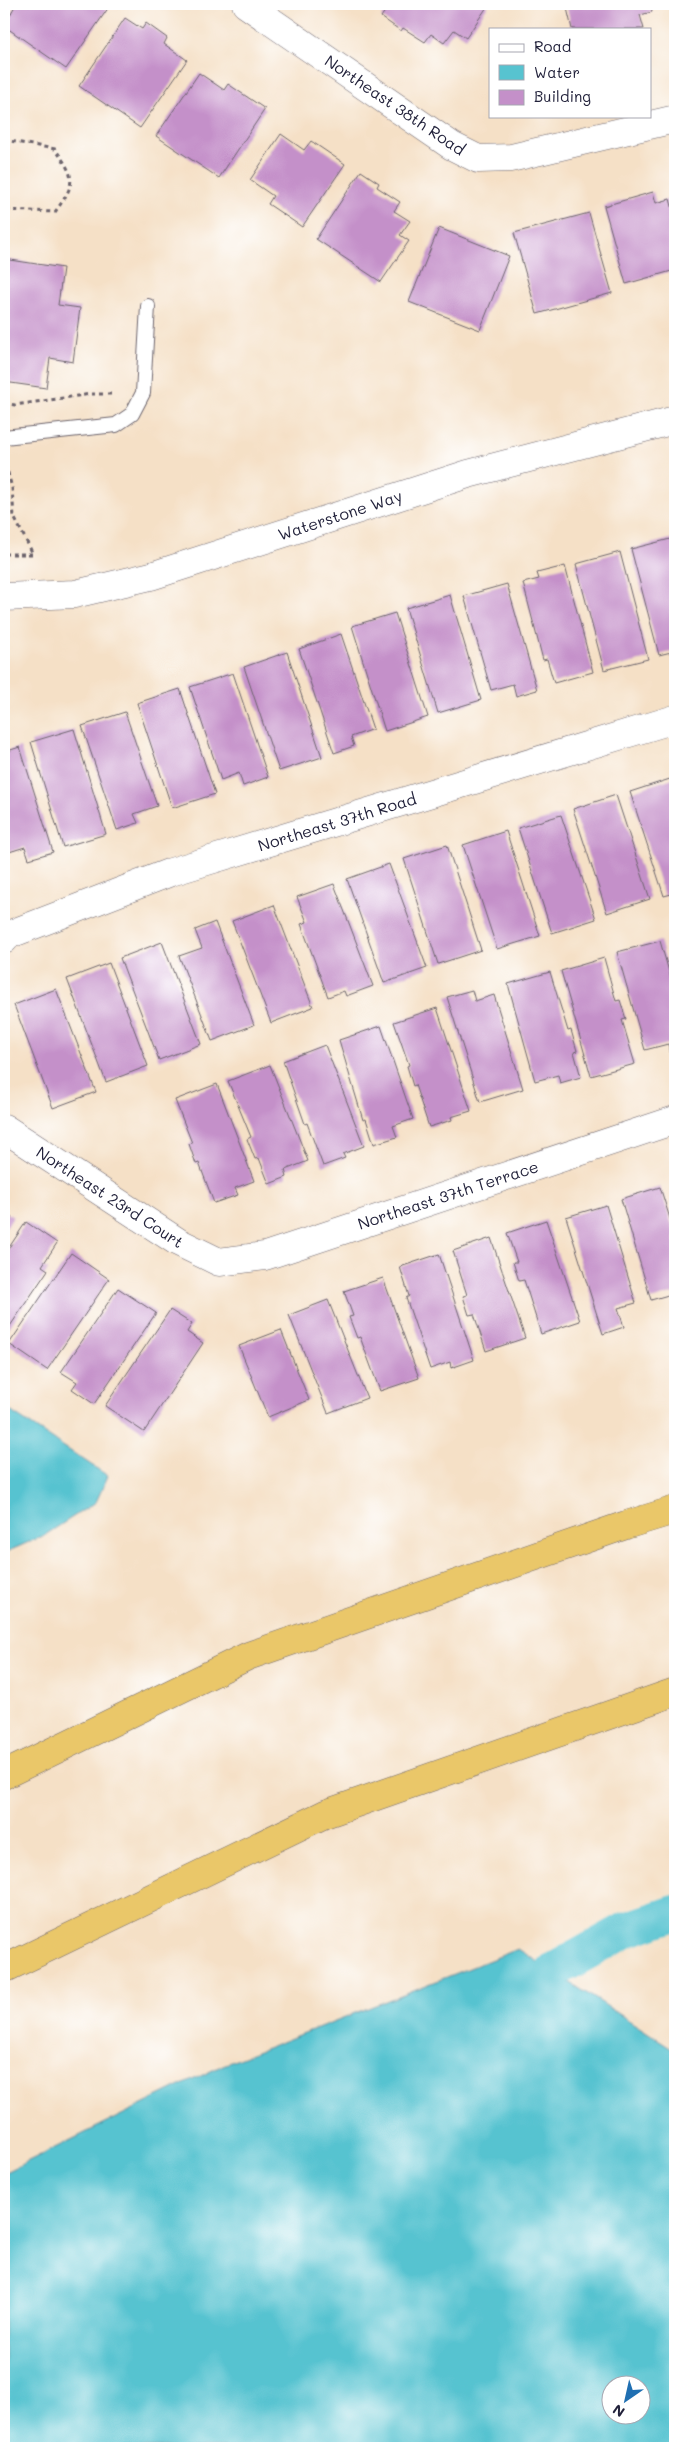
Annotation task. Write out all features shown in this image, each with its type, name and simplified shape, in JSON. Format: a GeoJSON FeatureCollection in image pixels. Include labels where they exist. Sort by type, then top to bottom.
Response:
{"type":"FeatureCollection","features":[{"type":"Feature","properties":{"kind":"highway"},"geometry":{"type":"LineString","coordinates":[[4,1775],[248,1656],[626,1524],[675,1510]]}},
{"type":"Feature","properties":{"kind":"highway"},"geometry":{"type":"LineString","coordinates":[[4,1970],[325,1814],[675,1692]]}},
{"type":"Feature","properties":{"kind":"street","name":"Northeast 38th Road"},"geometry":{"type":"LineString","coordinates":[[246,4],[452,146],[478,158],[511,158],[675,120]]}},
{"type":"Feature","properties":{"kind":"street","name":"Waterstone Way"},"geometry":{"type":"LineString","coordinates":[[4,597],[75,594],[151,576],[468,474],[675,420]]}},
{"type":"Feature","properties":{"kind":"street","name":"Northeast 37th Road"},"geometry":{"type":"LineString","coordinates":[[4,940],[8,935],[171,872],[675,719]]}},
{"type":"Feature","properties":{"kind":"street","name":"Northeast 37th Terrace"},"geometry":{"type":"LineString","coordinates":[[219,1262],[265,1256],[675,1120]]}},
{"type":"Feature","properties":{"kind":"street","name":"Northeast 23rd Court"},"geometry":{"type":"LineString","coordinates":[[4,1128],[178,1242],[219,1262]]}},
{"type":"Feature","properties":{"kind":"lane"},"geometry":{"type":"LineString","coordinates":[[4,437],[116,425],[132,414],[143,393],[148,306]]}},
{"type":"Feature","properties":{"kind":"path"},"geometry":{"type":"LineString","coordinates":[[4,140],[55,149],[70,170],[70,190],[55,212],[4,210]]}},
{"type":"Feature","properties":{"kind":"path"},"geometry":{"type":"LineString","coordinates":[[4,403],[15,405],[91,394],[143,393]]}},
{"type":"Feature","properties":{"kind":"path"},"geometry":{"type":"LineString","coordinates":[[4,459],[12,488],[14,517],[33,554],[4,554]]}},
{"type":"Feature","properties":{"kind":"water"},"geometry":{"type":"Polygon","coordinates":[[[4,1407],[108,1476],[96,1502],[45,1535],[4,1553],[4,1407]]]}},
{"type":"Feature","properties":{"kind":"water"},"geometry":{"type":"Polygon","coordinates":[[[518,1949],[675,2050],[675,2448],[4,2448],[4,2173],[223,2065],[518,1949]]]}},
{"type":"Feature","properties":{"kind":"building"},"geometry":{"type":"Polygon","coordinates":[[[16,4],[111,4],[66,69],[4,26],[16,4]]]}},
{"type":"Feature","properties":{"kind":"building"},"geometry":{"type":"Polygon","coordinates":[[[390,4],[489,4],[466,38],[454,30],[444,43],[431,34],[425,42],[403,28],[401,31],[381,17],[390,4]]]}},
{"type":"Feature","properties":{"kind":"building"},"geometry":{"type":"Polygon","coordinates":[[[566,4],[650,4],[652,12],[640,15],[644,28],[572,28],[566,4]]]}},
{"type":"Feature","properties":{"kind":"building"},"geometry":{"type":"Polygon","coordinates":[[[125,18],[142,29],[146,23],[167,38],[164,44],[187,60],[140,128],[79,86],[125,18]]]}},
{"type":"Feature","properties":{"kind":"building"},"geometry":{"type":"Polygon","coordinates":[[[199,73],[224,90],[228,84],[265,109],[219,178],[156,136],[199,73]]]}},
{"type":"Feature","properties":{"kind":"building"},"geometry":{"type":"Polygon","coordinates":[[[281,134],[304,150],[311,141],[345,164],[302,227],[268,204],[273,196],[250,180],[281,134]]]}},
{"type":"Feature","properties":{"kind":"building"},"geometry":{"type":"Polygon","coordinates":[[[361,171],[379,183],[377,187],[400,202],[394,211],[410,221],[400,235],[409,241],[381,282],[316,239],[361,171]]]}},
{"type":"Feature","properties":{"kind":"building"},"geometry":{"type":"Polygon","coordinates":[[[653,192],[656,203],[670,199],[675,217],[675,270],[626,284],[604,206],[653,192]]]}},
{"type":"Feature","properties":{"kind":"building"},"geometry":{"type":"Polygon","coordinates":[[[589,213],[612,293],[537,314],[514,233],[589,213]]]}},
{"type":"Feature","properties":{"kind":"building"},"geometry":{"type":"Polygon","coordinates":[[[439,228],[509,256],[480,330],[409,302],[439,228]]]}},
{"type":"Feature","properties":{"kind":"building"},"geometry":{"type":"Polygon","coordinates":[[[4,259],[63,268],[58,305],[80,308],[73,362],[50,358],[46,388],[4,382],[4,259]]]}},
{"type":"Feature","properties":{"kind":"building"},"geometry":{"type":"Polygon","coordinates":[[[674,538],[675,651],[659,655],[631,549],[674,538]]]}},
{"type":"Feature","properties":{"kind":"building"},"geometry":{"type":"Polygon","coordinates":[[[620,552],[648,659],[604,670],[576,564],[620,552]]]}},
{"type":"Feature","properties":{"kind":"building"},"geometry":{"type":"Polygon","coordinates":[[[565,566],[593,672],[554,683],[547,659],[543,660],[523,583],[539,579],[537,573],[565,566]]]}},
{"type":"Feature","properties":{"kind":"building"},"geometry":{"type":"Polygon","coordinates":[[[507,584],[537,690],[516,696],[513,684],[491,690],[464,596],[507,584]]]}},
{"type":"Feature","properties":{"kind":"building"},"geometry":{"type":"Polygon","coordinates":[[[450,595],[481,700],[438,713],[406,608],[450,595]]]}},
{"type":"Feature","properties":{"kind":"building"},"geometry":{"type":"Polygon","coordinates":[[[395,613],[428,717],[385,731],[352,626],[395,613]]]}},
{"type":"Feature","properties":{"kind":"building"},"geometry":{"type":"Polygon","coordinates":[[[341,634],[373,729],[351,737],[354,746],[334,753],[299,649],[341,634]]]}},
{"type":"Feature","properties":{"kind":"building"},"geometry":{"type":"Polygon","coordinates":[[[287,652],[322,757],[279,771],[244,667],[287,652]]]}},
{"type":"Feature","properties":{"kind":"building"},"geometry":{"type":"Polygon","coordinates":[[[233,673],[268,777],[243,786],[239,773],[221,780],[190,687],[233,673]]]}},
{"type":"Feature","properties":{"kind":"building"},"geometry":{"type":"Polygon","coordinates":[[[180,689],[215,794],[172,808],[137,703],[180,689]]]}},
{"type":"Feature","properties":{"kind":"building"},"geometry":{"type":"Polygon","coordinates":[[[125,712],[157,806],[134,814],[138,823],[117,830],[82,726],[125,712]]]}},
{"type":"Feature","properties":{"kind":"building"},"geometry":{"type":"Polygon","coordinates":[[[74,729],[106,834],[63,847],[31,742],[74,729]]]}},
{"type":"Feature","properties":{"kind":"building"},"geometry":{"type":"Polygon","coordinates":[[[20,747],[53,852],[29,859],[25,847],[6,853],[4,846],[4,752],[20,747]]]}},
{"type":"Feature","properties":{"kind":"building"},"geometry":{"type":"Polygon","coordinates":[[[673,778],[675,786],[675,893],[664,896],[630,792],[673,778]]]}},
{"type":"Feature","properties":{"kind":"building"},"geometry":{"type":"Polygon","coordinates":[[[616,795],[650,899],[607,913],[573,809],[616,795]]]}},
{"type":"Feature","properties":{"kind":"building"},"geometry":{"type":"Polygon","coordinates":[[[561,815],[596,919],[552,933],[518,828],[561,815]]]}},
{"type":"Feature","properties":{"kind":"building"},"geometry":{"type":"Polygon","coordinates":[[[506,831],[540,936],[497,949],[463,845],[506,831]]]}},
{"type":"Feature","properties":{"kind":"building"},"geometry":{"type":"Polygon","coordinates":[[[447,845],[481,950],[438,964],[404,859],[447,845]]]}},
{"type":"Feature","properties":{"kind":"building"},"geometry":{"type":"Polygon","coordinates":[[[389,864],[427,968],[384,983],[347,879],[389,864]]]}},
{"type":"Feature","properties":{"kind":"building"},"geometry":{"type":"Polygon","coordinates":[[[334,884],[373,986],[346,996],[344,991],[328,997],[301,924],[307,922],[297,897],[334,884]]]}},
{"type":"Feature","properties":{"kind":"building"},"geometry":{"type":"Polygon","coordinates":[[[274,905],[313,1007],[271,1023],[232,921],[274,905]]]}},
{"type":"Feature","properties":{"kind":"building"},"geometry":{"type":"Polygon","coordinates":[[[215,922],[254,1025],[212,1041],[179,956],[202,948],[195,930],[215,922]]]}},
{"type":"Feature","properties":{"kind":"building"},"geometry":{"type":"Polygon","coordinates":[[[660,941],[675,992],[675,1050],[670,1052],[668,1044],[645,1050],[617,952],[660,941]]]}},
{"type":"Feature","properties":{"kind":"building"},"geometry":{"type":"Polygon","coordinates":[[[162,942],[201,1044],[159,1060],[120,958],[162,942]]]}},
{"type":"Feature","properties":{"kind":"building"},"geometry":{"type":"Polygon","coordinates":[[[604,958],[616,1001],[620,1000],[626,1019],[622,1020],[635,1064],[591,1076],[561,971],[604,958]]]}},
{"type":"Feature","properties":{"kind":"building"},"geometry":{"type":"Polygon","coordinates":[[[109,963],[148,1066],[106,1082],[67,979],[109,963]]]}},
{"type":"Feature","properties":{"kind":"building"},"geometry":{"type":"Polygon","coordinates":[[[550,972],[568,1031],[571,1030],[577,1051],[574,1052],[581,1077],[560,1083],[558,1075],[535,1081],[508,984],[550,972]]]}},
{"type":"Feature","properties":{"kind":"building"},"geometry":{"type":"Polygon","coordinates":[[[56,989],[96,1092],[53,1108],[14,1005],[56,989]]]}},
{"type":"Feature","properties":{"kind":"building"},"geometry":{"type":"Polygon","coordinates":[[[472,990],[475,1001],[494,995],[523,1089],[480,1102],[447,997],[472,990]]]}},
{"type":"Feature","properties":{"kind":"building"},"geometry":{"type":"Polygon","coordinates":[[[437,1008],[471,1111],[451,1117],[452,1120],[429,1127],[415,1085],[413,1086],[407,1066],[409,1065],[394,1022],[437,1008]]]}},
{"type":"Feature","properties":{"kind":"building"},"geometry":{"type":"Polygon","coordinates":[[[381,1026],[413,1119],[393,1126],[397,1137],[374,1144],[366,1119],[363,1120],[339,1040],[381,1026]]]}},
{"type":"Feature","properties":{"kind":"building"},"geometry":{"type":"Polygon","coordinates":[[[325,1045],[364,1146],[343,1154],[345,1158],[323,1166],[307,1123],[305,1124],[283,1061],[325,1045]]]}},
{"type":"Feature","properties":{"kind":"building"},"geometry":{"type":"Polygon","coordinates":[[[270,1065],[308,1161],[285,1170],[287,1177],[269,1184],[259,1158],[255,1159],[247,1139],[251,1137],[228,1081],[270,1065]]]}},
{"type":"Feature","properties":{"kind":"building"},"geometry":{"type":"Polygon","coordinates":[[[217,1084],[254,1181],[235,1188],[238,1195],[214,1203],[199,1163],[196,1164],[189,1144],[192,1143],[175,1100],[217,1084]]]}},
{"type":"Feature","properties":{"kind":"building"},"geometry":{"type":"Polygon","coordinates":[[[660,1187],[675,1230],[675,1293],[651,1300],[621,1199],[660,1187]]]}},
{"type":"Feature","properties":{"kind":"building"},"geometry":{"type":"Polygon","coordinates":[[[606,1205],[636,1303],[618,1308],[624,1327],[603,1334],[566,1217],[606,1205]]]}},
{"type":"Feature","properties":{"kind":"building"},"geometry":{"type":"Polygon","coordinates":[[[4,1211],[13,1217],[4,1231],[4,1211]]]}},
{"type":"Feature","properties":{"kind":"building"},"geometry":{"type":"Polygon","coordinates":[[[546,1220],[580,1321],[541,1334],[524,1280],[519,1281],[513,1262],[517,1262],[507,1233],[546,1220]]]}},
{"type":"Feature","properties":{"kind":"building"},"geometry":{"type":"Polygon","coordinates":[[[26,1222],[57,1243],[42,1266],[48,1270],[4,1335],[4,1255],[26,1222]]]}},
{"type":"Feature","properties":{"kind":"building"},"geometry":{"type":"Polygon","coordinates":[[[491,1238],[525,1338],[486,1351],[474,1314],[469,1315],[463,1296],[467,1295],[453,1251],[491,1238]]]}},
{"type":"Feature","properties":{"kind":"building"},"geometry":{"type":"Polygon","coordinates":[[[71,1253],[109,1279],[47,1370],[9,1344],[71,1253]]]}},
{"type":"Feature","properties":{"kind":"building"},"geometry":{"type":"Polygon","coordinates":[[[439,1254],[474,1360],[451,1368],[450,1362],[430,1369],[406,1298],[409,1296],[400,1267],[439,1254]]]}},
{"type":"Feature","properties":{"kind":"building"},"geometry":{"type":"Polygon","coordinates":[[[383,1278],[419,1378],[380,1391],[360,1337],[357,1338],[349,1317],[353,1316],[344,1291],[383,1278]]]}},
{"type":"Feature","properties":{"kind":"building"},"geometry":{"type":"Polygon","coordinates":[[[118,1288],[156,1313],[94,1404],[72,1389],[77,1382],[61,1372],[118,1288]]]}},
{"type":"Feature","properties":{"kind":"building"},"geometry":{"type":"Polygon","coordinates":[[[328,1300],[367,1398],[328,1413],[289,1315],[328,1300]]]}},
{"type":"Feature","properties":{"kind":"building"},"geometry":{"type":"Polygon","coordinates":[[[170,1310],[192,1324],[187,1332],[203,1343],[144,1432],[105,1406],[170,1310]]]}},
{"type":"Feature","properties":{"kind":"building"},"geometry":{"type":"Polygon","coordinates":[[[281,1330],[309,1400],[268,1417],[239,1346],[281,1330]]]}},
{"type":"Feature","properties":{"kind":"waterway"},"geometry":{"type":"LineString","coordinates":[[553,1971],[628,1929],[675,1913]]}}]}
